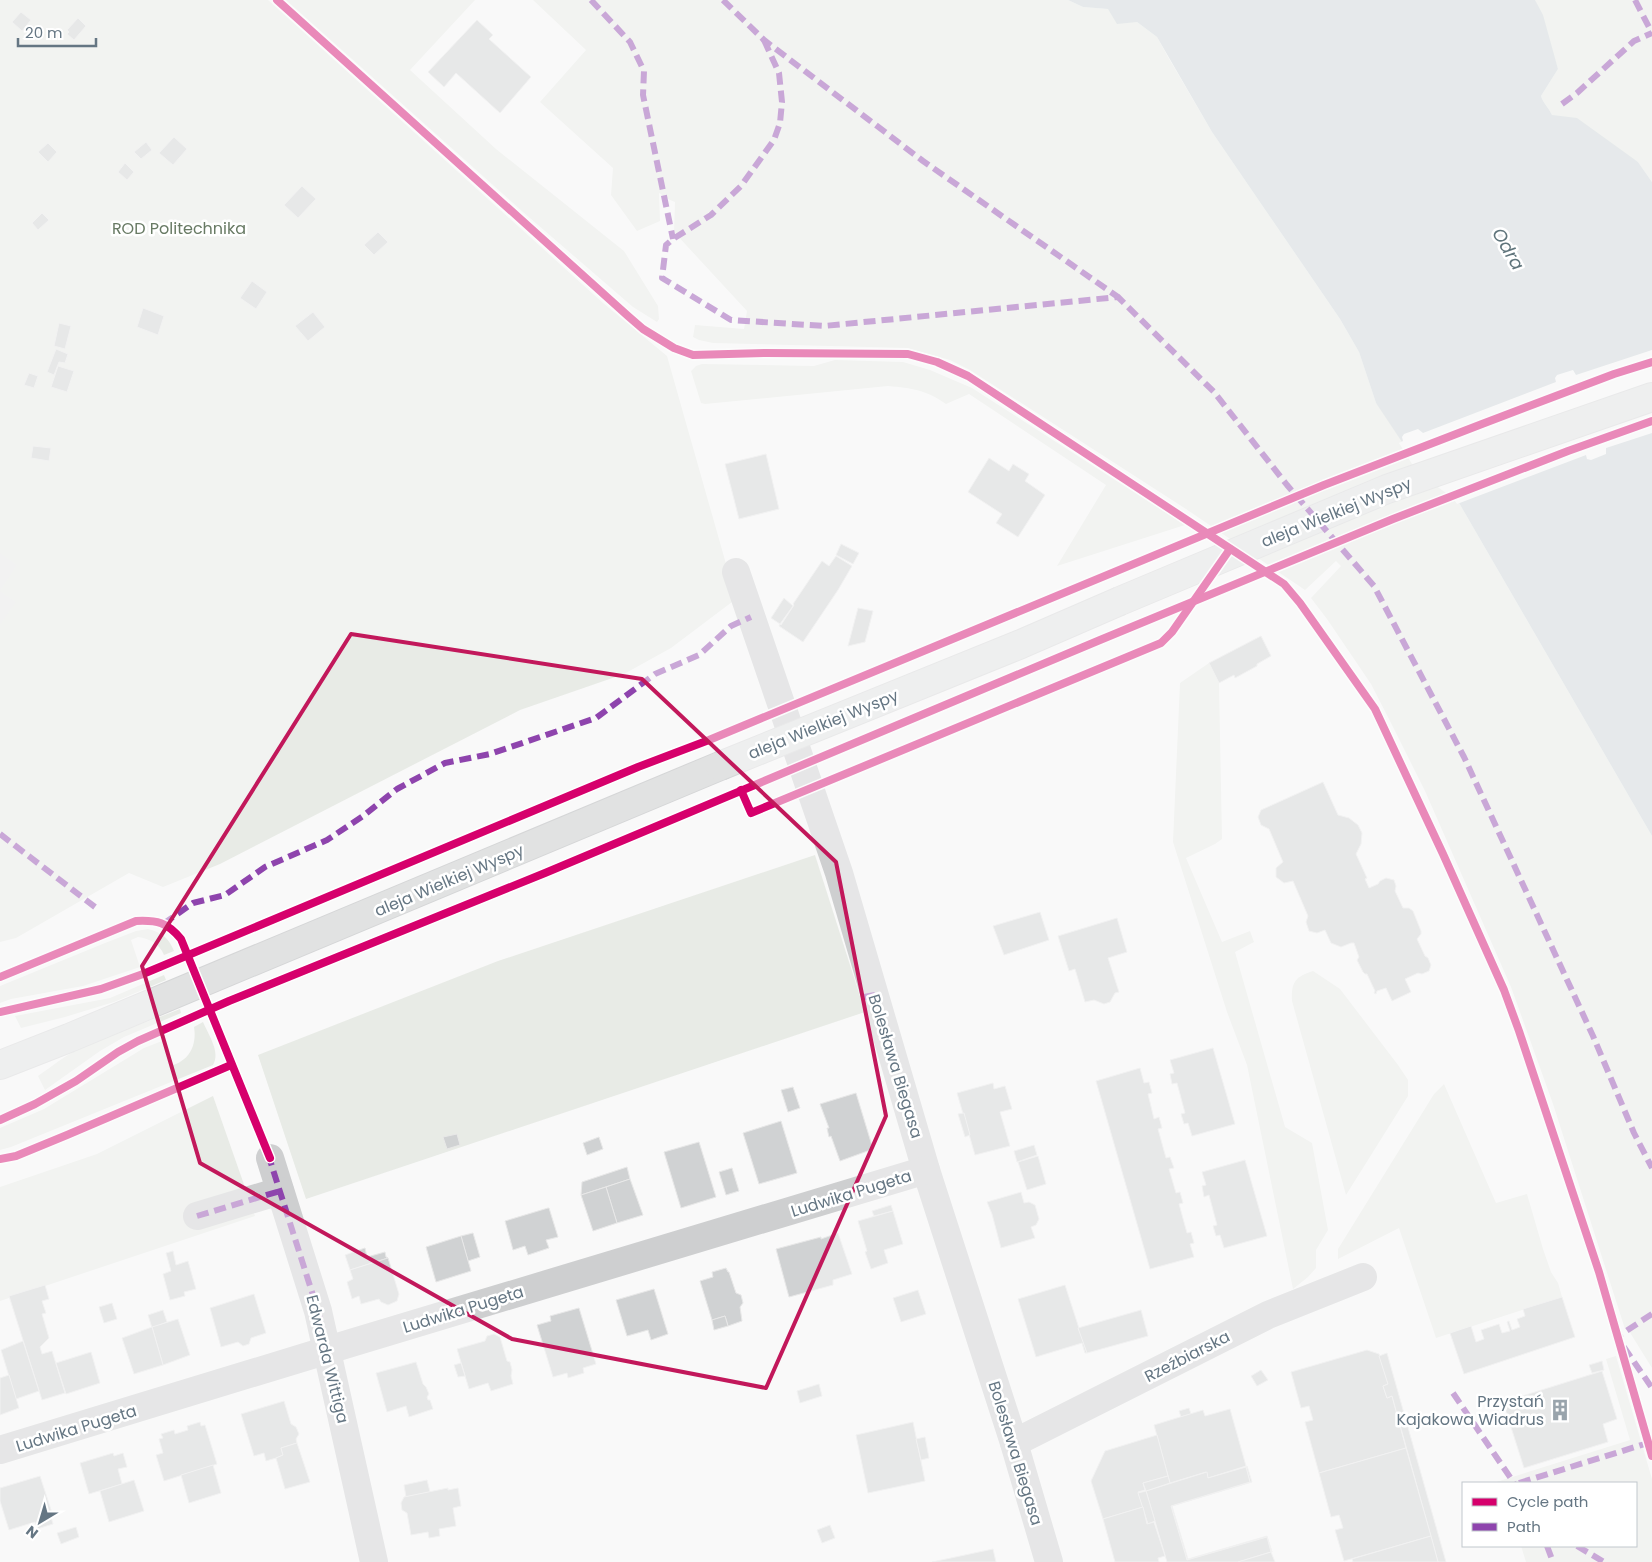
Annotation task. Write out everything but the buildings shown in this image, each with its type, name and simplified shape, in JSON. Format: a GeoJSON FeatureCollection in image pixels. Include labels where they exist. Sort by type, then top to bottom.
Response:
{"type":"FeatureCollection","features":[{"type":"Feature","properties":{"kind":"main road","name":"aleja Wielkiej Wyspy"},"geometry":{"type":"LineString","coordinates":[[0,1065],[219,976],[720,766],[1021,644],[1387,489],[1652,397]]}},
{"type":"Feature","properties":{"kind":"street","name":"Bolesława Biegasa"},"geometry":{"type":"LineString","coordinates":[[736,572],[839,873],[926,1170],[1014,1443],[1049,1562]]}},
{"type":"Feature","properties":{"kind":"street","name":"Edwarda Wittiga"},"geometry":{"type":"LineString","coordinates":[[270,1158],[318,1311],[374,1562]]}},
{"type":"Feature","properties":{"kind":"street","name":"Ludwika Pugeta"},"geometry":{"type":"LineString","coordinates":[[0,1450],[926,1170]]}},
{"type":"Feature","properties":{"kind":"street"},"geometry":{"type":"LineString","coordinates":[[197,1216],[280,1191]]}},
{"type":"Feature","properties":{"kind":"street","name":"Rzeźbiarska"},"geometry":{"type":"LineString","coordinates":[[1014,1443],[1268,1315],[1363,1277]]}},
{"type":"Feature","properties":{"kind":"highlighted area"},"geometry":{"type":"Polygon","coordinates":[[[351,634],[642,679],[836,862],[886,1116],[766,1388],[512,1339],[200,1163],[142,966],[351,634]]]}},
{"type":"Feature","properties":{"kind":"shaded area"},"geometry":{"type":"Polygon","coordinates":[[[0,550],[49,583],[0,664],[0,550]]]}},
{"type":"Feature","properties":{"kind":"green space","name":"ROD Politechnika"},"geometry":{"type":"Polygon","coordinates":[[[0,0],[268,0],[603,303],[667,356],[736,599],[671,648],[624,674],[520,710],[220,864],[163,887],[129,873],[16,938],[0,942],[0,625],[16,602],[0,591],[17,565],[0,553],[0,0]]]}},
{"type":"Feature","properties":{"kind":"green space"},"geometry":{"type":"Polygon","coordinates":[[[286,0],[475,0],[410,70],[496,149],[624,251],[658,306],[659,319],[657,322],[633,307],[523,212],[286,0]]]}},
{"type":"Feature","properties":{"kind":"green space"},"geometry":{"type":"Polygon","coordinates":[[[533,0],[1068,0],[1083,7],[1108,9],[1137,22],[1157,37],[1212,132],[1340,319],[1359,352],[1376,403],[1455,496],[1652,836],[1652,1368],[1629,1331],[1625,1329],[1553,1104],[1511,987],[1425,791],[1371,684],[1311,598],[1341,566],[1336,561],[1305,590],[1186,509],[970,370],[950,360],[908,348],[713,343],[693,337],[695,325],[744,329],[747,311],[674,232],[675,202],[659,193],[660,221],[637,231],[611,195],[613,168],[540,102],[586,50],[533,0]]]}},
{"type":"Feature","properties":{"kind":"green space"},"geometry":{"type":"Polygon","coordinates":[[[1535,0],[1652,0],[1652,182],[1638,162],[1552,115],[1543,101],[1541,96],[1558,69],[1535,0]]]}},
{"type":"Feature","properties":{"kind":"green space"},"geometry":{"type":"Polygon","coordinates":[[[835,360],[903,362],[930,370],[972,388],[1185,525],[1057,566],[1106,485],[969,394],[946,404],[918,391],[888,386],[705,404],[701,403],[691,371],[696,366],[702,364],[814,366],[835,360]]]}},
{"type":"Feature","properties":{"kind":"green space"},"geometry":{"type":"Polygon","coordinates":[[[1209,663],[1219,683],[1222,839],[1186,858],[1222,942],[1250,931],[1254,942],[1235,952],[1285,1127],[1312,1143],[1328,1230],[1316,1250],[1316,1268],[1293,1289],[1247,1065],[1227,1012],[1173,842],[1180,683],[1209,663]]]}},
{"type":"Feature","properties":{"kind":"green space"},"geometry":{"type":"Polygon","coordinates":[[[815,855],[865,1012],[306,1199],[258,1055],[498,961],[815,855]]]}},
{"type":"Feature","properties":{"kind":"green space"},"geometry":{"type":"Polygon","coordinates":[[[148,929],[164,936],[170,942],[174,951],[164,955],[160,947],[154,942],[138,937],[131,940],[140,967],[83,986],[11,999],[0,1003],[0,986],[136,931],[148,929]]]}},
{"type":"Feature","properties":{"kind":"green space"},"geometry":{"type":"Polygon","coordinates":[[[1313,971],[1340,989],[1408,1080],[1408,1096],[1346,1195],[1292,1001],[1292,989],[1295,981],[1313,971]]]}},
{"type":"Feature","properties":{"kind":"green space"},"geometry":{"type":"Polygon","coordinates":[[[164,975],[166,980],[114,1002],[65,1017],[21,1028],[15,1016],[110,998],[164,975]]]}},
{"type":"Feature","properties":{"kind":"green space"},"geometry":{"type":"Polygon","coordinates":[[[180,1009],[181,1013],[124,1037],[100,1051],[45,1090],[38,1076],[77,1050],[180,1009]]]}},
{"type":"Feature","properties":{"kind":"green space"},"geometry":{"type":"Polygon","coordinates":[[[203,1022],[215,1049],[216,1054],[213,1065],[0,1150],[0,1128],[44,1109],[144,1048],[162,1041],[173,1065],[179,1063],[191,1050],[195,1033],[194,1027],[203,1022]]]}},
{"type":"Feature","properties":{"kind":"green space"},"geometry":{"type":"Polygon","coordinates":[[[1444,1084],[1496,1203],[1527,1194],[1543,1249],[1562,1297],[1436,1338],[1399,1228],[1338,1259],[1338,1249],[1434,1094],[1444,1084]]]}},
{"type":"Feature","properties":{"kind":"green space"},"geometry":{"type":"Polygon","coordinates":[[[213,1096],[255,1216],[0,1301],[0,1187],[97,1154],[213,1096]]]}},
{"type":"Feature","properties":{"kind":"green space"},"geometry":{"type":"Polygon","coordinates":[[[1616,1356],[1652,1479],[1652,1562],[1526,1562],[1521,1547],[1637,1547],[1637,1482],[1496,1482],[1630,1440],[1606,1359],[1616,1356]]]}},
{"type":"Feature","properties":{"kind":"water","name":"Odra"},"geometry":{"type":"Polygon","coordinates":[[[1068,0],[1535,0],[1543,15],[1558,69],[1541,96],[1552,115],[1577,118],[1638,162],[1652,182],[1652,836],[1455,496],[1404,445],[1376,403],[1359,352],[1340,319],[1212,132],[1157,37],[1137,22],[1117,24],[1108,9],[1083,7],[1068,0]]]}},
{"type":"Feature","properties":{"kind":"pier"},"geometry":{"type":"Polygon","coordinates":[[[1652,350],[1652,433],[1606,448],[1606,454],[1591,460],[1587,459],[1586,455],[1457,504],[1453,498],[1417,472],[1399,443],[1403,441],[1402,437],[1404,434],[1418,429],[1423,433],[1556,382],[1555,378],[1557,375],[1573,370],[1576,375],[1652,350]]]}},
{"type":"Feature","properties":{"kind":"marked path"},"geometry":{"type":"LineString","coordinates":[[591,0],[630,42],[644,71],[643,95],[673,239]]}},
{"type":"Feature","properties":{"kind":"marked path"},"geometry":{"type":"LineString","coordinates":[[723,0],[764,40],[923,161],[1118,297]]}},
{"type":"Feature","properties":{"kind":"marked path"},"geometry":{"type":"LineString","coordinates":[[1635,0],[1652,33]]}},
{"type":"Feature","properties":{"kind":"marked path"},"geometry":{"type":"LineString","coordinates":[[1562,104],[1577,93],[1634,41],[1652,33]]}},
{"type":"Feature","properties":{"kind":"marked path"},"geometry":{"type":"LineString","coordinates":[[764,40],[779,73],[782,102],[780,123],[774,140],[741,186],[711,215],[666,245],[662,278],[731,320],[824,326],[1118,297],[1214,392],[1287,485],[1374,586],[1464,757],[1593,1036],[1634,1133],[1652,1168]]}},
{"type":"Feature","properties":{"kind":"marked path"},"geometry":{"type":"LineString","coordinates":[[163,924],[193,903],[225,895],[265,867],[327,840],[363,816],[397,789],[445,763],[490,754],[596,718],[655,674],[699,655],[731,626],[751,617]]}},
{"type":"Feature","properties":{"kind":"marked path"},"geometry":{"type":"LineString","coordinates":[[0,834],[95,907]]}},
{"type":"Feature","properties":{"kind":"marked path"},"geometry":{"type":"LineString","coordinates":[[864,997],[875,995]]}},
{"type":"Feature","properties":{"kind":"marked path"},"geometry":{"type":"LineString","coordinates":[[268,1154],[318,1311],[327,1350]]}},
{"type":"Feature","properties":{"kind":"marked path"},"geometry":{"type":"LineString","coordinates":[[197,1216],[280,1191]]}},
{"type":"Feature","properties":{"kind":"marked path"},"geometry":{"type":"LineString","coordinates":[[1652,1314],[1617,1337],[1652,1388]]}},
{"type":"Feature","properties":{"kind":"marked path"},"geometry":{"type":"LineString","coordinates":[[1453,1393],[1513,1482]]}},
{"type":"Feature","properties":{"kind":"marked path"},"geometry":{"type":"LineString","coordinates":[[1522,1482],[1648,1443]]}},
{"type":"Feature","properties":{"kind":"marked path"},"geometry":{"type":"LineString","coordinates":[[1547,1547],[1553,1562]]}},
{"type":"Feature","properties":{"kind":"marked path"},"geometry":{"type":"LineString","coordinates":[[1579,1547],[1604,1562]]}},
{"type":"Feature","properties":{"kind":"cycle path"},"geometry":{"type":"LineString","coordinates":[[277,0],[628,316],[643,329],[674,348],[693,355],[766,353],[908,354],[937,362],[968,376],[1284,584],[1300,603],[1375,709],[1504,990],[1599,1272],[1652,1456]]}},
{"type":"Feature","properties":{"kind":"cycle path"},"geometry":{"type":"LineString","coordinates":[[0,1012],[101,989],[143,974],[638,767],[709,740],[1324,485],[1614,374],[1652,362]]}},
{"type":"Feature","properties":{"kind":"cycle path"},"geometry":{"type":"LineString","coordinates":[[0,1120],[35,1104],[76,1081],[118,1052],[138,1041],[229,1001],[545,873],[1393,519],[1568,451],[1652,421]]}},
{"type":"Feature","properties":{"kind":"cycle path"},"geometry":{"type":"LineString","coordinates":[[741,790],[751,813],[1161,643],[1172,632],[1230,549]]}},
{"type":"Feature","properties":{"kind":"cycle path"},"geometry":{"type":"LineString","coordinates":[[0,977],[136,921],[161,923],[171,929],[181,939],[270,1158]]}},
{"type":"Feature","properties":{"kind":"cycle path"},"geometry":{"type":"LineString","coordinates":[[0,1159],[16,1156],[231,1065]]}},
{"type":"Feature","properties":{"kind":"place","name":"Przystań Kajakowa Wiadrus"},"geometry":{"type":"Point","coordinates":[1560,1410]}}]}
